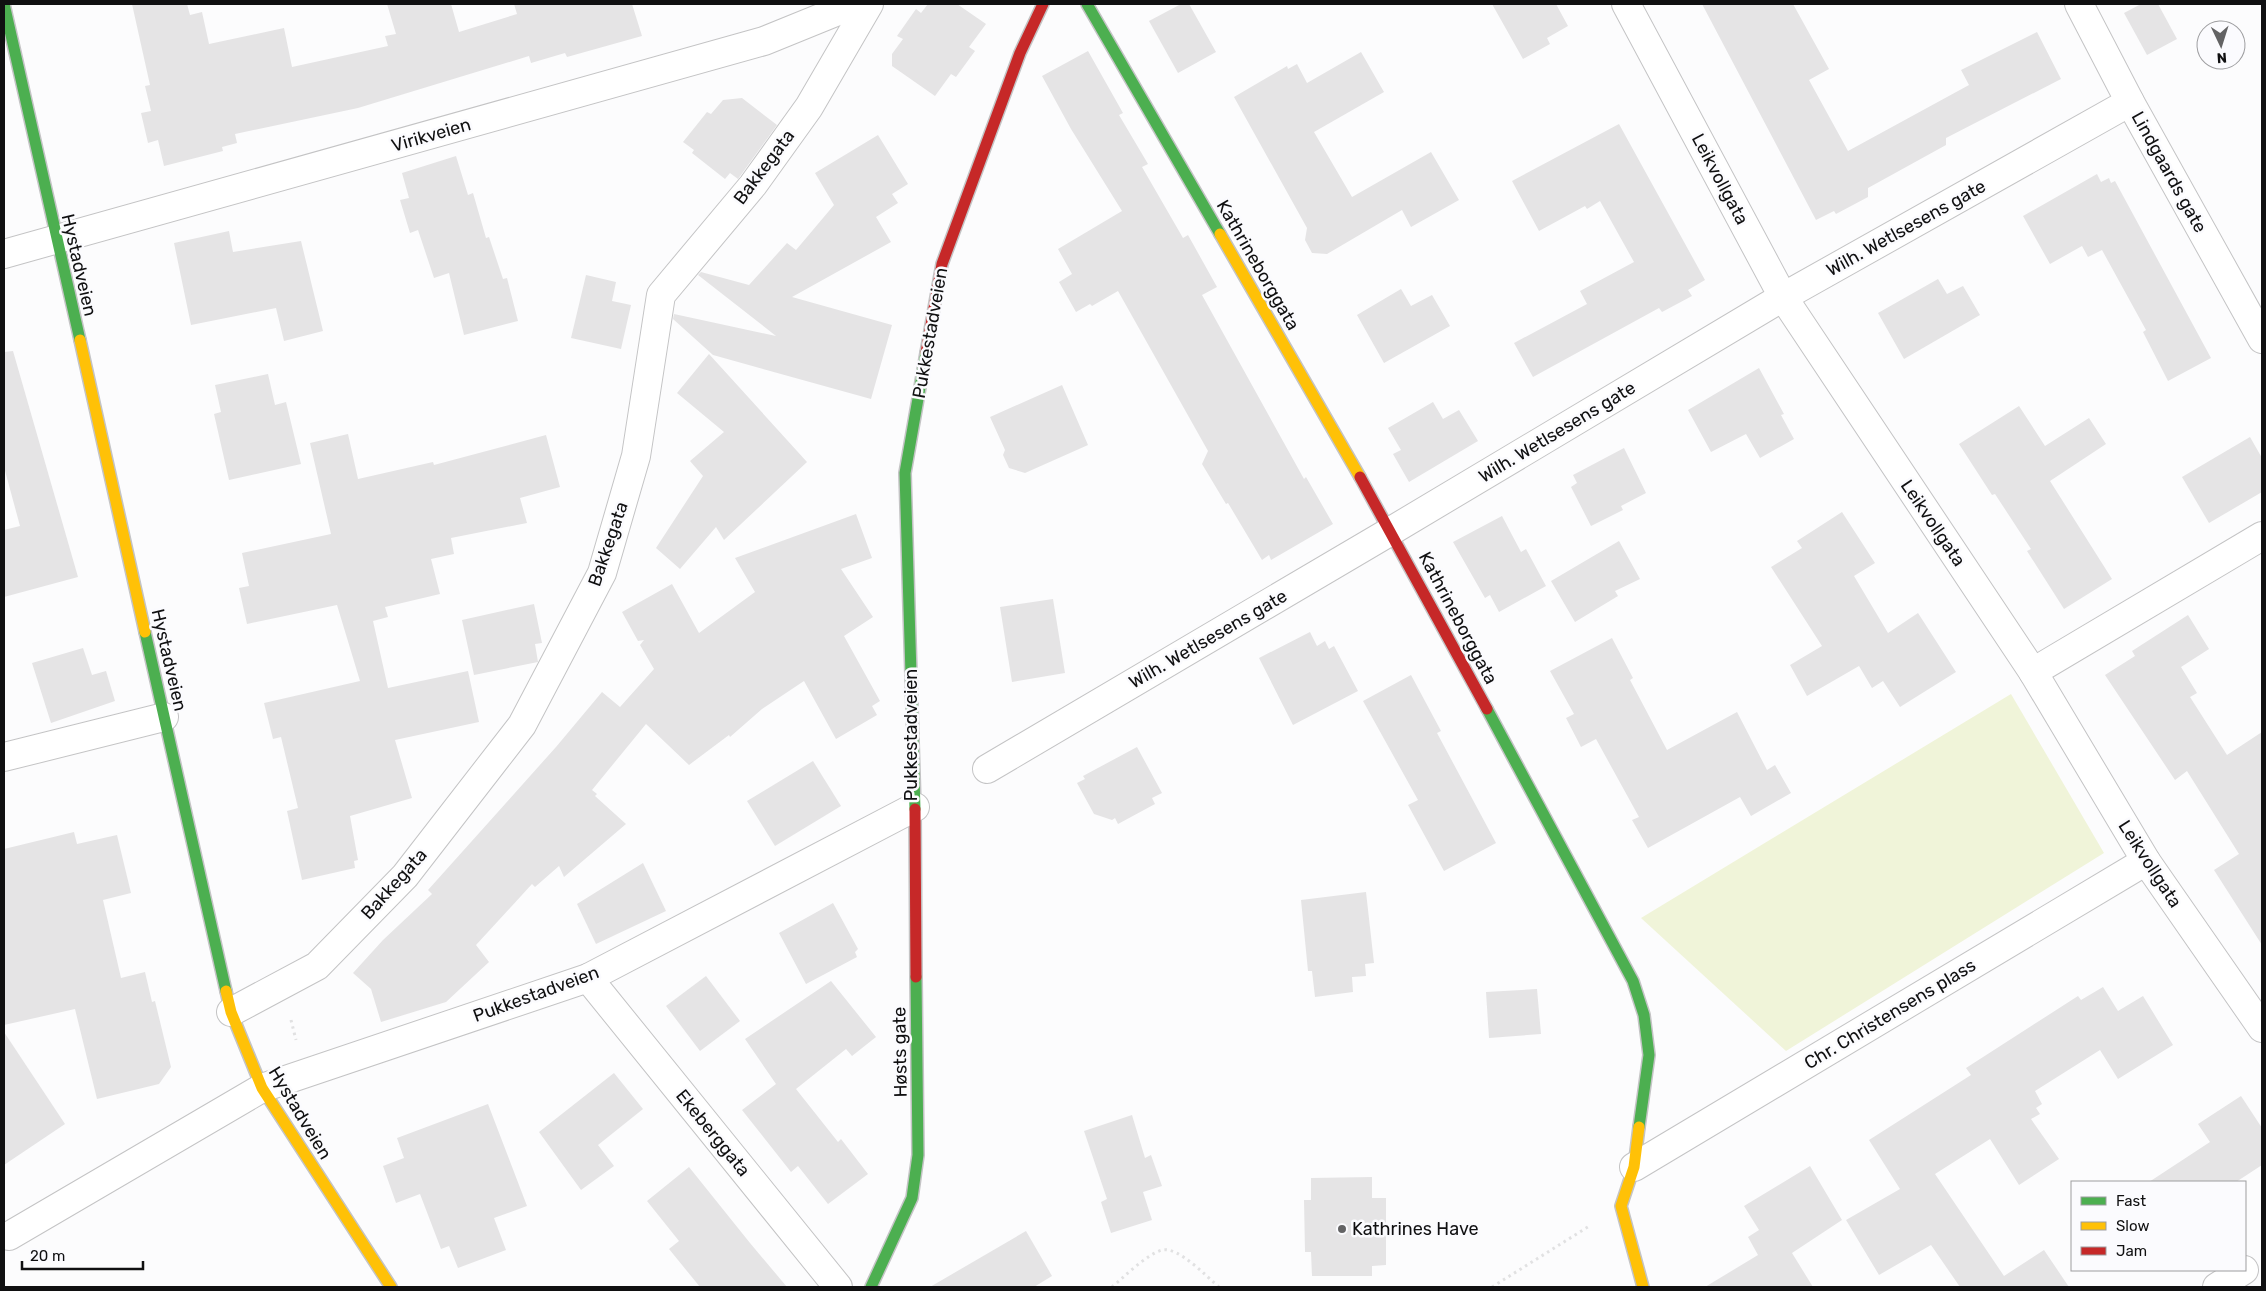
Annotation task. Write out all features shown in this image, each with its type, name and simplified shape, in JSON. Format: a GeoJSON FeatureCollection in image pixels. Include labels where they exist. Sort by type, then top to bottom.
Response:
{"type":"FeatureCollection","features":[{"type":"Feature","properties":{"kind":"street","name":"Hystadveien"},"geometry":{"type":"LineString","coordinates":[[4,4],[232,1012],[262,1088],[391,1287]]}},
{"type":"Feature","properties":{"kind":"street","name":"Virikveien"},"geometry":{"type":"LineString","coordinates":[[4,254],[764,41],[855,4]]}},
{"type":"Feature","properties":{"kind":"street","name":"Bakkegata"},"geometry":{"type":"LineString","coordinates":[[232,1012],[317,966],[405,876],[522,725],[602,573],[636,456],[661,295],[753,185],[798,123],[869,4]]}},
{"type":"Feature","properties":{"kind":"street","name":"Pukkestadveien"},"geometry":{"type":"LineString","coordinates":[[8,1236],[262,1088],[588,978],[915,807],[905,473],[942,264],[1020,53],[1043,4]]}},
{"type":"Feature","properties":{"kind":"street","name":"Kathrineborggata"},"geometry":{"type":"LineString","coordinates":[[1088,4],[1391,531],[1633,981],[1644,1015],[1649,1055],[1634,1167],[1621,1206]]}},
{"type":"Feature","properties":{"kind":"street","name":"Leikvollgata"},"geometry":{"type":"LineString","coordinates":[[1626,4],[1783,297],[2033,672],[2146,861],[2262,1028]]}},
{"type":"Feature","properties":{"kind":"street","name":"Lindgaards gate"},"geometry":{"type":"LineString","coordinates":[[2079,4],[2130,102],[2262,340]]}},
{"type":"Feature","properties":{"kind":"street","name":"Wilh. Wetlsesens gate"},"geometry":{"type":"LineString","coordinates":[[987,769],[1783,297],[2130,102]]}},
{"type":"Feature","properties":{"kind":"street"},"geometry":{"type":"LineString","coordinates":[[2033,672],[2262,536]]}},
{"type":"Feature","properties":{"kind":"street"},"geometry":{"type":"LineString","coordinates":[[4,756],[164,717]]}},
{"type":"Feature","properties":{"kind":"street","name":"Høsts gate"},"geometry":{"type":"LineString","coordinates":[[870,1287],[912,1198],[918,1155],[915,807]]}},
{"type":"Feature","properties":{"kind":"street","name":"Chr. Christensens plass"},"geometry":{"type":"LineString","coordinates":[[1634,1167],[2146,861]]}},
{"type":"Feature","properties":{"kind":"street","name":"Ekeberggata"},"geometry":{"type":"LineString","coordinates":[[588,978],[838,1287]]}},
{"type":"Feature","properties":{"kind":"street"},"geometry":{"type":"LineString","coordinates":[[1621,1206],[1643,1287]]}},
{"type":"Feature","properties":{"kind":"street"},"geometry":{"type":"LineString","coordinates":[[2246,1268],[2262,1258]]}},
{"type":"Feature","properties":{"kind":"street"},"geometry":{"type":"LineString","coordinates":[[2217,1287],[2241,1271]]}},
{"type":"Feature","properties":{"kind":"path"},"geometry":{"type":"LineString","coordinates":[[291,1017],[293,1033],[298,1043]]}},
{"type":"Feature","properties":{"kind":"path"},"geometry":{"type":"LineString","coordinates":[[1492,1287],[1621,1206]]}},
{"type":"Feature","properties":{"kind":"path"},"geometry":{"type":"LineString","coordinates":[[1112,1287],[1162,1250],[1172,1251],[1184,1257],[1219,1287]]}},
{"type":"Feature","properties":{"kind":"green space"},"geometry":{"type":"Polygon","coordinates":[[[2011,694],[2104,853],[1786,1051],[1641,918],[2011,694]]]}},
{"type":"Feature","properties":{"kind":"building"},"geometry":{"type":"Polygon","coordinates":[[[132,4],[187,4],[190,15],[202,12],[209,44],[284,28],[292,67],[388,46],[385,36],[396,34],[387,4],[451,4],[459,32],[517,14],[514,4],[632,4],[642,36],[567,57],[565,53],[531,63],[529,56],[358,108],[235,134],[237,143],[222,147],[223,151],[164,166],[158,140],[148,143],[141,113],[151,111],[145,86],[150,85],[132,4]]]}},
{"type":"Feature","properties":{"kind":"building"},"geometry":{"type":"Polygon","coordinates":[[[928,4],[957,4],[986,24],[969,47],[975,51],[956,77],[951,74],[935,96],[892,66],[892,54],[903,39],[897,36],[916,9],[921,13],[928,4]]]}},
{"type":"Feature","properties":{"kind":"building"},"geometry":{"type":"Polygon","coordinates":[[[1181,4],[1189,4],[1216,52],[1178,73],[1149,21],[1181,4]]]}},
{"type":"Feature","properties":{"kind":"building"},"geometry":{"type":"Polygon","coordinates":[[[1492,4],[1556,4],[1568,26],[1547,38],[1550,44],[1523,59],[1492,4]]]}},
{"type":"Feature","properties":{"kind":"building"},"geometry":{"type":"Polygon","coordinates":[[[1702,4],[1793,4],[1829,69],[1809,80],[1848,151],[1969,85],[1961,70],[2037,32],[2061,79],[1946,138],[1946,145],[1868,188],[1868,197],[1836,214],[1834,211],[1816,220],[1702,4]]]}},
{"type":"Feature","properties":{"kind":"building"},"geometry":{"type":"Polygon","coordinates":[[[2141,4],[2158,4],[2177,39],[2147,55],[2124,13],[2141,4]]]}},
{"type":"Feature","properties":{"kind":"building"},"geometry":{"type":"Polygon","coordinates":[[[1088,51],[1123,113],[1119,115],[1148,164],[1142,167],[1183,238],[1188,235],[1217,287],[1202,295],[1304,479],[1306,477],[1333,524],[1271,560],[1269,555],[1262,560],[1202,464],[1208,451],[1118,291],[1092,306],[1090,304],[1076,312],[1059,282],[1072,274],[1058,249],[1122,211],[1071,129],[1042,76],[1088,51]]]}},
{"type":"Feature","properties":{"kind":"building"},"geometry":{"type":"Polygon","coordinates":[[[1361,52],[1384,92],[1314,132],[1352,197],[1431,152],[1459,200],[1411,227],[1402,210],[1327,254],[1312,253],[1305,240],[1307,228],[1234,97],[1287,66],[1288,69],[1297,64],[1307,83],[1361,52]]]}},
{"type":"Feature","properties":{"kind":"building"},"geometry":{"type":"Polygon","coordinates":[[[742,98],[777,125],[738,179],[730,173],[725,179],[692,153],[694,150],[683,142],[707,112],[711,114],[723,100],[742,98]]]}},
{"type":"Feature","properties":{"kind":"building"},"geometry":{"type":"Polygon","coordinates":[[[1619,124],[1705,280],[1688,290],[1692,296],[1662,312],[1659,308],[1533,377],[1514,343],[1587,304],[1580,291],[1634,262],[1600,201],[1587,209],[1585,206],[1539,231],[1512,181],[1619,124]]]}},
{"type":"Feature","properties":{"kind":"building"},"geometry":{"type":"Polygon","coordinates":[[[878,135],[908,184],[892,194],[898,203],[876,217],[891,242],[792,297],[892,325],[871,399],[713,355],[673,319],[674,314],[776,336],[698,275],[701,272],[749,285],[787,243],[796,250],[834,205],[815,173],[878,135]]]}},
{"type":"Feature","properties":{"kind":"building"},"geometry":{"type":"Polygon","coordinates":[[[456,156],[468,195],[473,193],[486,238],[489,237],[503,279],[507,278],[518,321],[464,335],[449,273],[434,278],[418,230],[410,233],[400,200],[409,198],[402,173],[456,156]]]}},
{"type":"Feature","properties":{"kind":"building"},"geometry":{"type":"Polygon","coordinates":[[[2097,174],[2101,182],[2109,178],[2111,183],[2115,181],[2211,358],[2168,381],[2143,332],[2146,330],[2102,250],[2088,257],[2082,246],[2050,264],[2023,216],[2097,174]]]}},
{"type":"Feature","properties":{"kind":"building"},"geometry":{"type":"Polygon","coordinates":[[[229,231],[233,252],[301,241],[323,331],[284,341],[276,308],[191,325],[174,243],[229,231]]]}},
{"type":"Feature","properties":{"kind":"building"},"geometry":{"type":"Polygon","coordinates":[[[586,275],[616,282],[612,301],[631,305],[621,349],[571,338],[586,275]]]}},
{"type":"Feature","properties":{"kind":"building"},"geometry":{"type":"Polygon","coordinates":[[[1938,279],[1947,294],[1963,286],[1980,315],[1904,359],[1878,313],[1938,279]]]}},
{"type":"Feature","properties":{"kind":"building"},"geometry":{"type":"Polygon","coordinates":[[[1401,289],[1411,306],[1432,295],[1450,326],[1384,363],[1357,315],[1401,289]]]}},
{"type":"Feature","properties":{"kind":"building"},"geometry":{"type":"Polygon","coordinates":[[[13,351],[78,577],[4,597],[4,530],[20,526],[4,467],[4,352],[13,351]]]}},
{"type":"Feature","properties":{"kind":"building"},"geometry":{"type":"Polygon","coordinates":[[[709,354],[807,462],[724,540],[716,527],[680,569],[656,548],[703,476],[690,461],[724,432],[677,393],[709,354]]]}},
{"type":"Feature","properties":{"kind":"building"},"geometry":{"type":"Polygon","coordinates":[[[1759,368],[1784,414],[1781,415],[1794,439],[1760,458],[1746,434],[1711,452],[1688,410],[1759,368]]]}},
{"type":"Feature","properties":{"kind":"building"},"geometry":{"type":"Polygon","coordinates":[[[268,374],[275,405],[286,402],[301,464],[229,480],[214,414],[221,412],[215,385],[268,374]]]}},
{"type":"Feature","properties":{"kind":"building"},"geometry":{"type":"Polygon","coordinates":[[[1062,385],[1088,445],[1025,473],[1009,468],[1003,455],[1005,450],[990,417],[1062,385]]]}},
{"type":"Feature","properties":{"kind":"building"},"geometry":{"type":"Polygon","coordinates":[[[1433,402],[1443,419],[1459,410],[1478,441],[1409,482],[1393,454],[1401,450],[1388,428],[1433,402]]]}},
{"type":"Feature","properties":{"kind":"building"},"geometry":{"type":"Polygon","coordinates":[[[2019,406],[2045,446],[2089,418],[2106,444],[2050,481],[2112,579],[2064,609],[2027,551],[2031,549],[1995,494],[1992,495],[1959,444],[2019,406]]]}},
{"type":"Feature","properties":{"kind":"building"},"geometry":{"type":"Polygon","coordinates":[[[348,434],[358,479],[433,462],[434,465],[546,435],[560,487],[520,498],[527,523],[451,538],[454,554],[431,559],[440,594],[385,607],[388,617],[373,621],[388,688],[468,671],[479,722],[395,740],[412,798],[350,816],[358,860],[354,861],[355,868],[302,880],[287,811],[298,808],[281,737],[273,739],[264,703],[360,681],[337,605],[247,624],[239,588],[249,586],[242,553],[331,534],[310,443],[348,434]]]}},
{"type":"Feature","properties":{"kind":"building"},"geometry":{"type":"Polygon","coordinates":[[[2250,437],[2262,458],[2262,492],[2209,523],[2182,477],[2250,437]]]}},
{"type":"Feature","properties":{"kind":"building"},"geometry":{"type":"Polygon","coordinates":[[[1624,448],[1646,493],[1621,506],[1623,510],[1591,526],[1571,487],[1577,483],[1573,475],[1624,448]]]}},
{"type":"Feature","properties":{"kind":"building"},"geometry":{"type":"Polygon","coordinates":[[[1842,512],[1875,563],[1854,576],[1888,633],[1918,613],[1956,672],[1900,707],[1883,681],[1872,688],[1859,666],[1807,696],[1790,665],[1822,646],[1771,567],[1802,548],[1797,541],[1842,512]]]}},
{"type":"Feature","properties":{"kind":"building"},"geometry":{"type":"Polygon","coordinates":[[[856,514],[872,558],[841,569],[873,617],[844,636],[880,701],[872,706],[877,715],[836,739],[804,681],[762,709],[730,737],[729,735],[689,765],[646,724],[592,790],[597,794],[595,796],[626,824],[564,877],[559,866],[535,887],[532,884],[476,945],[489,962],[446,1002],[381,1022],[371,989],[353,973],[383,940],[432,894],[428,890],[556,747],[602,692],[620,707],[654,669],[640,645],[644,640],[638,641],[622,612],[672,584],[699,633],[755,592],[735,558],[856,514]]]}},
{"type":"Feature","properties":{"kind":"building"},"geometry":{"type":"Polygon","coordinates":[[[1502,516],[1521,552],[1526,549],[1546,586],[1499,612],[1490,595],[1485,598],[1453,542],[1502,516]]]}},
{"type":"Feature","properties":{"kind":"building"},"geometry":{"type":"Polygon","coordinates":[[[1619,541],[1640,579],[1615,591],[1618,596],[1575,622],[1551,581],[1619,541]]]}},
{"type":"Feature","properties":{"kind":"building"},"geometry":{"type":"Polygon","coordinates":[[[1053,599],[1065,673],[1012,682],[1000,607],[1053,599]]]}},
{"type":"Feature","properties":{"kind":"building"},"geometry":{"type":"Polygon","coordinates":[[[534,604],[542,643],[535,644],[538,662],[474,675],[462,620],[534,604]]]}},
{"type":"Feature","properties":{"kind":"building"},"geometry":{"type":"Polygon","coordinates":[[[2188,615],[2209,649],[2181,667],[2197,693],[2190,697],[2227,755],[2262,732],[2262,945],[2214,870],[2239,854],[2187,771],[2175,780],[2105,675],[2135,656],[2132,651],[2188,615]]]}},
{"type":"Feature","properties":{"kind":"building"},"geometry":{"type":"Polygon","coordinates":[[[1310,632],[1317,646],[1325,641],[1329,649],[1334,646],[1358,691],[1293,725],[1259,658],[1310,632]]]}},
{"type":"Feature","properties":{"kind":"building"},"geometry":{"type":"Polygon","coordinates":[[[1612,638],[1633,678],[1630,680],[1667,750],[1737,712],[1767,770],[1775,765],[1791,793],[1751,816],[1740,797],[1648,848],[1632,820],[1639,817],[1596,739],[1581,747],[1566,718],[1574,714],[1550,671],[1612,638]]]}},
{"type":"Feature","properties":{"kind":"building"},"geometry":{"type":"Polygon","coordinates":[[[83,648],[92,675],[106,671],[115,701],[51,723],[32,663],[83,648]]]}},
{"type":"Feature","properties":{"kind":"building"},"geometry":{"type":"Polygon","coordinates":[[[1411,675],[1441,731],[1437,733],[1496,843],[1444,871],[1408,805],[1418,800],[1363,701],[1411,675]]]}},
{"type":"Feature","properties":{"kind":"building"},"geometry":{"type":"Polygon","coordinates":[[[1137,747],[1162,793],[1152,798],[1155,804],[1118,824],[1115,818],[1112,820],[1094,814],[1077,783],[1085,779],[1083,776],[1137,747]]]}},
{"type":"Feature","properties":{"kind":"building"},"geometry":{"type":"Polygon","coordinates":[[[813,761],[841,806],[775,846],[747,801],[813,761]]]}},
{"type":"Feature","properties":{"kind":"building"},"geometry":{"type":"Polygon","coordinates":[[[74,832],[77,844],[117,835],[131,893],[103,900],[121,978],[145,972],[152,1002],[155,1001],[171,1067],[159,1084],[97,1099],[75,1009],[4,1025],[4,849],[74,832]]]}},
{"type":"Feature","properties":{"kind":"building"},"geometry":{"type":"Polygon","coordinates":[[[643,863],[666,911],[596,944],[577,904],[643,863]]]}},
{"type":"Feature","properties":{"kind":"building"},"geometry":{"type":"Polygon","coordinates":[[[1366,892],[1374,963],[1365,964],[1366,976],[1352,977],[1353,992],[1315,997],[1312,971],[1308,971],[1301,900],[1366,892]]]}},
{"type":"Feature","properties":{"kind":"building"},"geometry":{"type":"Polygon","coordinates":[[[833,903],[858,949],[855,952],[857,957],[806,984],[779,933],[833,903]]]}},
{"type":"Feature","properties":{"kind":"building"},"geometry":{"type":"Polygon","coordinates":[[[706,976],[740,1021],[700,1051],[666,1006],[706,976]]]}},
{"type":"Feature","properties":{"kind":"building"},"geometry":{"type":"Polygon","coordinates":[[[831,981],[876,1037],[852,1056],[846,1049],[796,1089],[838,1142],[841,1139],[868,1174],[828,1204],[798,1166],[791,1172],[742,1110],[776,1084],[745,1039],[831,981]]]}},
{"type":"Feature","properties":{"kind":"building"},"geometry":{"type":"Polygon","coordinates":[[[2103,987],[2118,1011],[2143,996],[2173,1045],[2118,1079],[2100,1050],[2035,1091],[2042,1104],[2036,1108],[2040,1114],[2031,1119],[2059,1159],[2019,1185],[1990,1139],[1935,1174],[2004,1276],[2044,1250],[2069,1287],[1960,1287],[1931,1245],[1879,1275],[1846,1220],[1900,1189],[1869,1140],[1971,1075],[1966,1068],[2078,996],[2081,1000],[2103,987]]]}},
{"type":"Feature","properties":{"kind":"building"},"geometry":{"type":"Polygon","coordinates":[[[1537,989],[1541,1034],[1489,1038],[1486,992],[1537,989]]]}},
{"type":"Feature","properties":{"kind":"building"},"geometry":{"type":"Polygon","coordinates":[[[4,1032],[65,1124],[4,1165],[4,1032]]]}},
{"type":"Feature","properties":{"kind":"building"},"geometry":{"type":"Polygon","coordinates":[[[614,1073],[643,1109],[598,1145],[614,1166],[581,1190],[539,1132],[614,1073]]]}},
{"type":"Feature","properties":{"kind":"building"},"geometry":{"type":"Polygon","coordinates":[[[2241,1096],[2262,1128],[2262,1165],[2238,1181],[2151,1181],[2210,1142],[2198,1124],[2241,1096]]]}},
{"type":"Feature","properties":{"kind":"building"},"geometry":{"type":"Polygon","coordinates":[[[488,1104],[527,1206],[494,1218],[506,1250],[458,1268],[449,1246],[441,1249],[420,1194],[396,1203],[383,1166],[404,1158],[397,1138],[488,1104]]]}},
{"type":"Feature","properties":{"kind":"building"},"geometry":{"type":"Polygon","coordinates":[[[1132,1115],[1145,1158],[1151,1155],[1162,1186],[1143,1192],[1152,1220],[1111,1233],[1101,1202],[1107,1199],[1084,1131],[1132,1115]]]}},
{"type":"Feature","properties":{"kind":"building"},"geometry":{"type":"Polygon","coordinates":[[[1810,1166],[1842,1220],[1792,1253],[1813,1287],[1705,1287],[1758,1255],[1748,1237],[1759,1230],[1744,1206],[1810,1166]]]}},
{"type":"Feature","properties":{"kind":"building"},"geometry":{"type":"Polygon","coordinates":[[[689,1167],[787,1287],[700,1287],[669,1249],[679,1241],[647,1201],[689,1167]]]}},
{"type":"Feature","properties":{"kind":"building"},"geometry":{"type":"Polygon","coordinates":[[[1372,1177],[1372,1198],[1386,1198],[1386,1265],[1372,1266],[1372,1276],[1312,1276],[1311,1252],[1305,1252],[1304,1200],[1311,1200],[1311,1178],[1372,1177]]]}},
{"type":"Feature","properties":{"kind":"building"},"geometry":{"type":"Polygon","coordinates":[[[1026,1231],[1052,1276],[1034,1287],[930,1287],[1026,1231]]]}},
{"type":"Feature","properties":{"kind":"traffic: fast"},"geometry":{"type":"LineString","coordinates":[[4,4],[80,340]]}},
{"type":"Feature","properties":{"kind":"traffic: fast"},"geometry":{"type":"LineString","coordinates":[[1087,4],[1220,234]]}},
{"type":"Feature","properties":{"kind":"traffic: fast"},"geometry":{"type":"LineString","coordinates":[[915,809],[905,473],[926,353]]}},
{"type":"Feature","properties":{"kind":"traffic: fast"},"geometry":{"type":"LineString","coordinates":[[145,632],[226,991]]}},
{"type":"Feature","properties":{"kind":"traffic: fast"},"geometry":{"type":"LineString","coordinates":[[1487,709],[1633,981],[1644,1015],[1649,1055],[1639,1127]]}},
{"type":"Feature","properties":{"kind":"traffic: fast"},"geometry":{"type":"LineString","coordinates":[[871,1287],[912,1198],[918,1155],[916,977]]}},
{"type":"Feature","properties":{"kind":"traffic: slow"},"geometry":{"type":"LineString","coordinates":[[1220,234],[1360,477]]}},
{"type":"Feature","properties":{"kind":"traffic: slow"},"geometry":{"type":"LineString","coordinates":[[80,340],[145,632]]}},
{"type":"Feature","properties":{"kind":"traffic: slow"},"geometry":{"type":"LineString","coordinates":[[226,991],[231,1012],[262,1088],[391,1287]]}},
{"type":"Feature","properties":{"kind":"traffic: slow"},"geometry":{"type":"LineString","coordinates":[[1639,1127],[1634,1167],[1621,1206],[1643,1287]]}},
{"type":"Feature","properties":{"kind":"traffic: jam"},"geometry":{"type":"LineString","coordinates":[[926,353],[942,264],[1020,53],[1043,4]]}},
{"type":"Feature","properties":{"kind":"traffic: jam"},"geometry":{"type":"LineString","coordinates":[[1360,477],[1487,709]]}},
{"type":"Feature","properties":{"kind":"traffic: jam"},"geometry":{"type":"LineString","coordinates":[[915,809],[916,977]]}},
{"type":"Feature","properties":{"kind":"place","name":"Kathrines Have"},"geometry":{"type":"Point","coordinates":[1342,1229]}}]}
